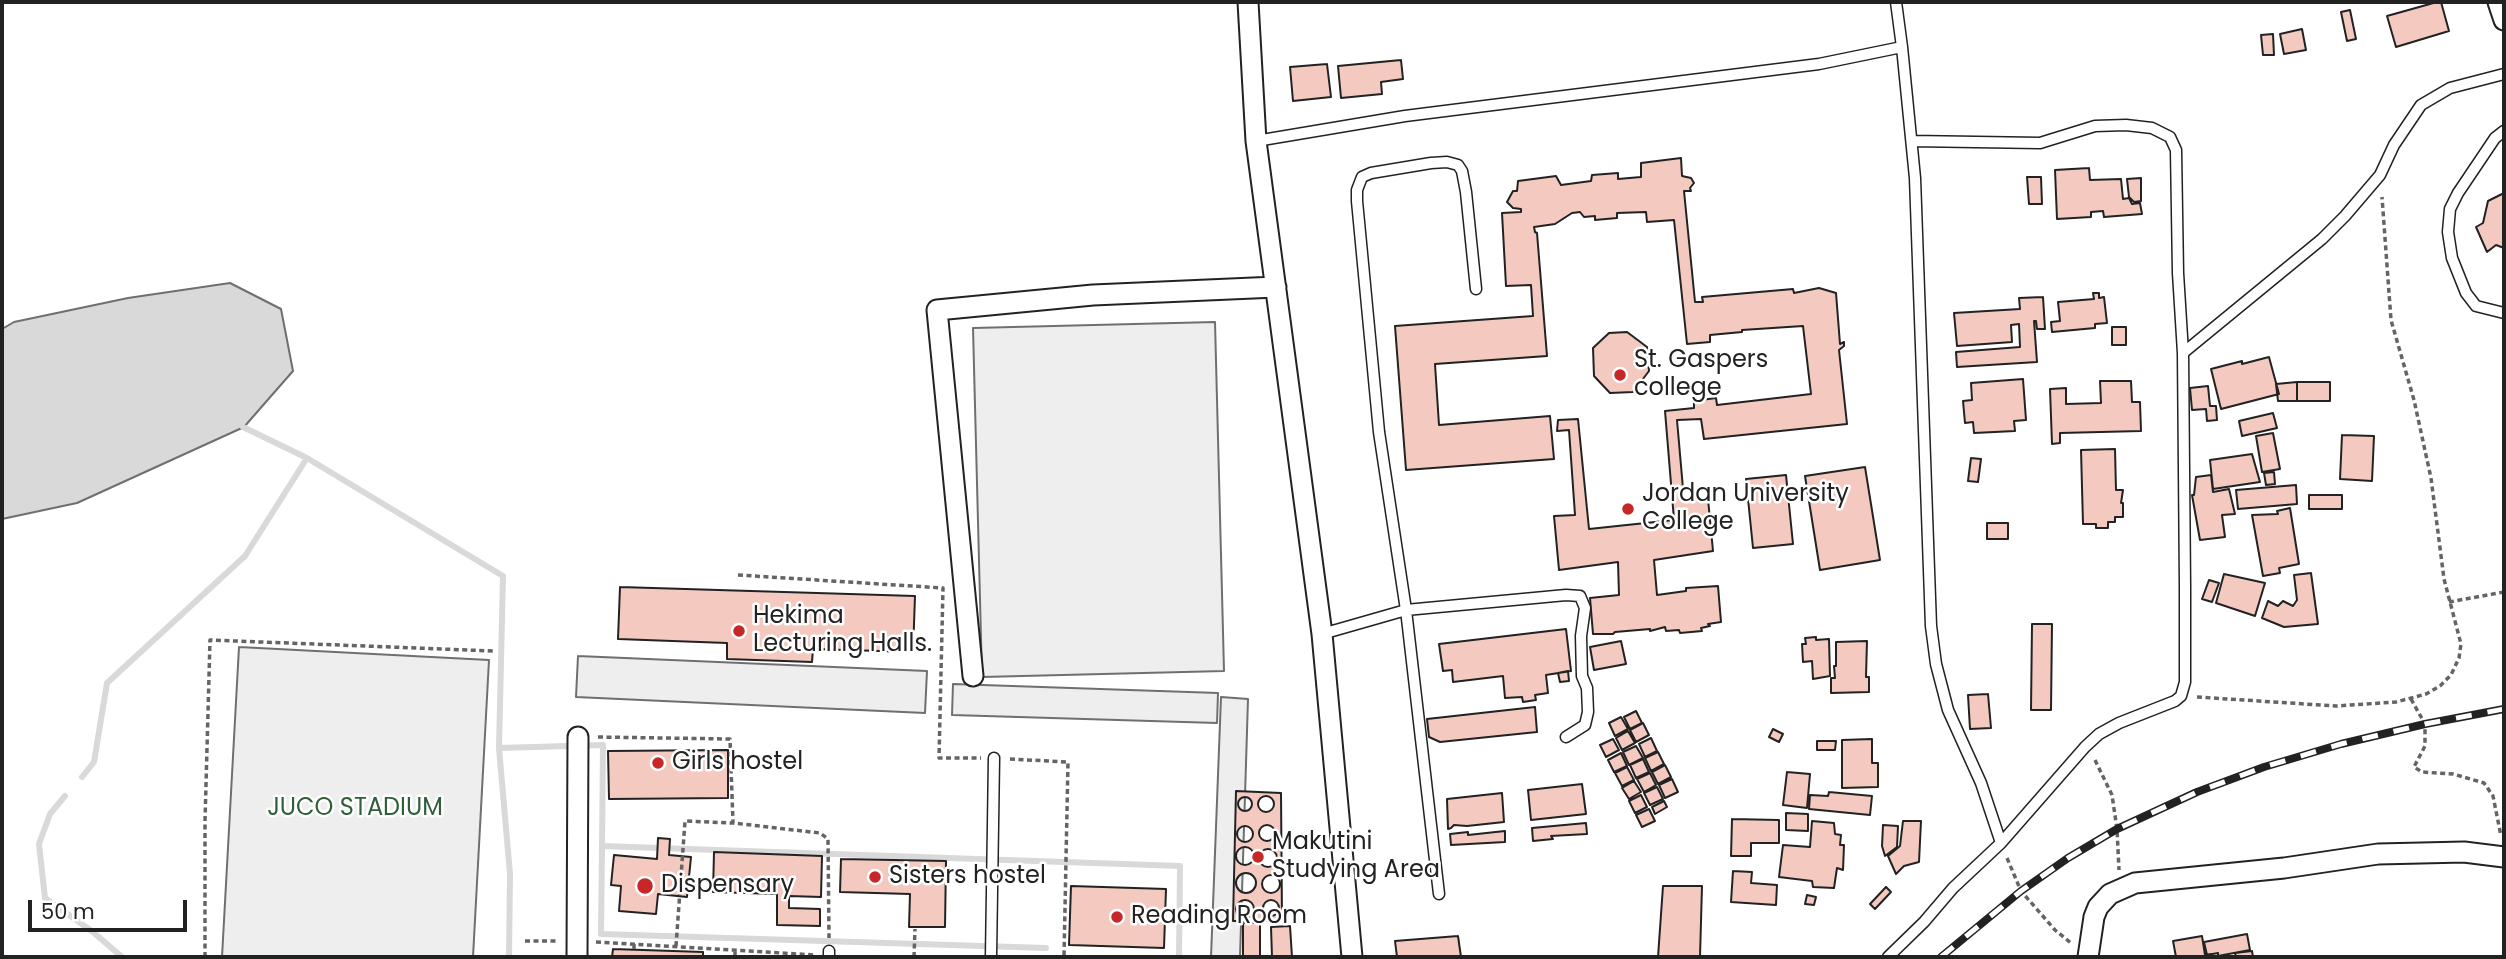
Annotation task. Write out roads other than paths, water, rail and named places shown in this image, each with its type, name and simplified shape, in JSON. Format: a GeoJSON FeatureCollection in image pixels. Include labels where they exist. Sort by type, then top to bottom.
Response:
{"type":"FeatureCollection","features":[{"type":"Feature","properties":{"kind":"street"},"geometry":{"type":"LineString","coordinates":[[1248,2],[1256,141],[1322,634],[1352,957]]}},
{"type":"Feature","properties":{"kind":"street"},"geometry":{"type":"LineString","coordinates":[[2498,2],[2504,20]]}},
{"type":"Feature","properties":{"kind":"street"},"geometry":{"type":"LineString","coordinates":[[973,676],[937,310],[1093,295],[1276,287]]}},
{"type":"Feature","properties":{"kind":"street"},"geometry":{"type":"LineString","coordinates":[[577,949],[578,737]]}},
{"type":"Feature","properties":{"kind":"street"},"geometry":{"type":"LineString","coordinates":[[2083,954],[2098,907],[2120,888],[2152,881],[2378,854],[2464,852],[2503,848]]}},
{"type":"Feature","properties":{"kind":"lane"},"geometry":{"type":"LineString","coordinates":[[1896,2],[1912,141],[1932,639],[1948,710],[1981,783],[2001,843]]}},
{"type":"Feature","properties":{"kind":"lane"},"geometry":{"type":"LineString","coordinates":[[1256,141],[1405,116],[1819,64],[1902,47]]}},
{"type":"Feature","properties":{"kind":"lane"},"geometry":{"type":"LineString","coordinates":[[2183,353],[2322,239],[2345,216],[2380,175],[2394,145],[2421,105],[2450,88],[2504,74]]}},
{"type":"Feature","properties":{"kind":"lane"},"geometry":{"type":"LineString","coordinates":[[1888,957],[1924,922],[1953,888],[2001,843],[2099,734],[2119,723],[2162,708],[2181,696],[2185,682],[2183,353],[2178,273],[2176,150],[2170,136],[2152,128],[2126,125],[2095,126],[2040,143],[1912,141]]}},
{"type":"Feature","properties":{"kind":"lane"},"geometry":{"type":"LineString","coordinates":[[2504,131],[2496,138],[2458,193],[2450,209],[2448,232],[2452,257],[2466,293],[2476,306],[2504,313]]}},
{"type":"Feature","properties":{"kind":"lane"},"geometry":{"type":"LineString","coordinates":[[1439,894],[1406,610],[1379,432],[1366,311],[1357,201],[1357,190],[1362,177],[1371,173],[1431,163],[1447,162],[1458,165],[1466,192],[1476,289]]}},
{"type":"Feature","properties":{"kind":"lane"},"geometry":{"type":"LineString","coordinates":[[1322,634],[1406,610],[1566,595],[1580,596],[1585,608],[1581,636],[1582,676],[1587,688],[1588,712],[1585,725],[1566,737]]}},
{"type":"Feature","properties":{"kind":"lane"},"geometry":{"type":"LineString","coordinates":[[991,957],[993,758]]}},
{"type":"Feature","properties":{"kind":"waterway"},"geometry":{"type":"LineString","coordinates":[[82,777],[94,762],[107,683],[245,556],[307,458],[243,427]]}},
{"type":"Feature","properties":{"kind":"waterway"},"geometry":{"type":"LineString","coordinates":[[307,458],[503,576],[499,748],[510,874],[509,957]]}},
{"type":"Feature","properties":{"kind":"waterway"},"geometry":{"type":"LineString","coordinates":[[499,748],[603,745],[602,846],[1180,866],[1179,957]]}},
{"type":"Feature","properties":{"kind":"waterway"},"geometry":{"type":"LineString","coordinates":[[65,796],[50,814],[39,844],[45,898],[93,932],[122,957]]}},
{"type":"Feature","properties":{"kind":"waterway"},"geometry":{"type":"LineString","coordinates":[[602,846],[601,934],[1046,948]]}},
{"type":"Feature","properties":{"kind":"railway"},"geometry":{"type":"LineString","coordinates":[[1941,957],[2021,891],[2068,858],[2117,829],[2197,792],[2264,767],[2341,744],[2504,709]]}},
{"type":"Feature","properties":{"kind":"place","name":"St. Gaspers college"},"geometry":{"type":"Point","coordinates":[1620,375]}},
{"type":"Feature","properties":{"kind":"place","name":"Jordan University College"},"geometry":{"type":"Point","coordinates":[1628,509]}},
{"type":"Feature","properties":{"kind":"place","name":"Hekima Lecturing Halls."},"geometry":{"type":"Point","coordinates":[739,631]}},
{"type":"Feature","properties":{"kind":"place","name":"Girls hostel"},"geometry":{"type":"Point","coordinates":[658,763]}},
{"type":"Feature","properties":{"kind":"place","name":"Makutini Studying Area"},"geometry":{"type":"Point","coordinates":[1258,857]}},
{"type":"Feature","properties":{"kind":"place","name":"Sisters hostel"},"geometry":{"type":"Point","coordinates":[875,877]}},
{"type":"Feature","properties":{"kind":"place","name":"Dispensary"},"geometry":{"type":"Point","coordinates":[645,886]}},
{"type":"Feature","properties":{"kind":"place","name":"Reading Room"},"geometry":{"type":"Point","coordinates":[1117,917]}},
{"type":"Feature","properties":{"kind":"park label","name":"JUCO STADIUM"},"geometry":{"type":"Point","coordinates":[355,809]}}]}
